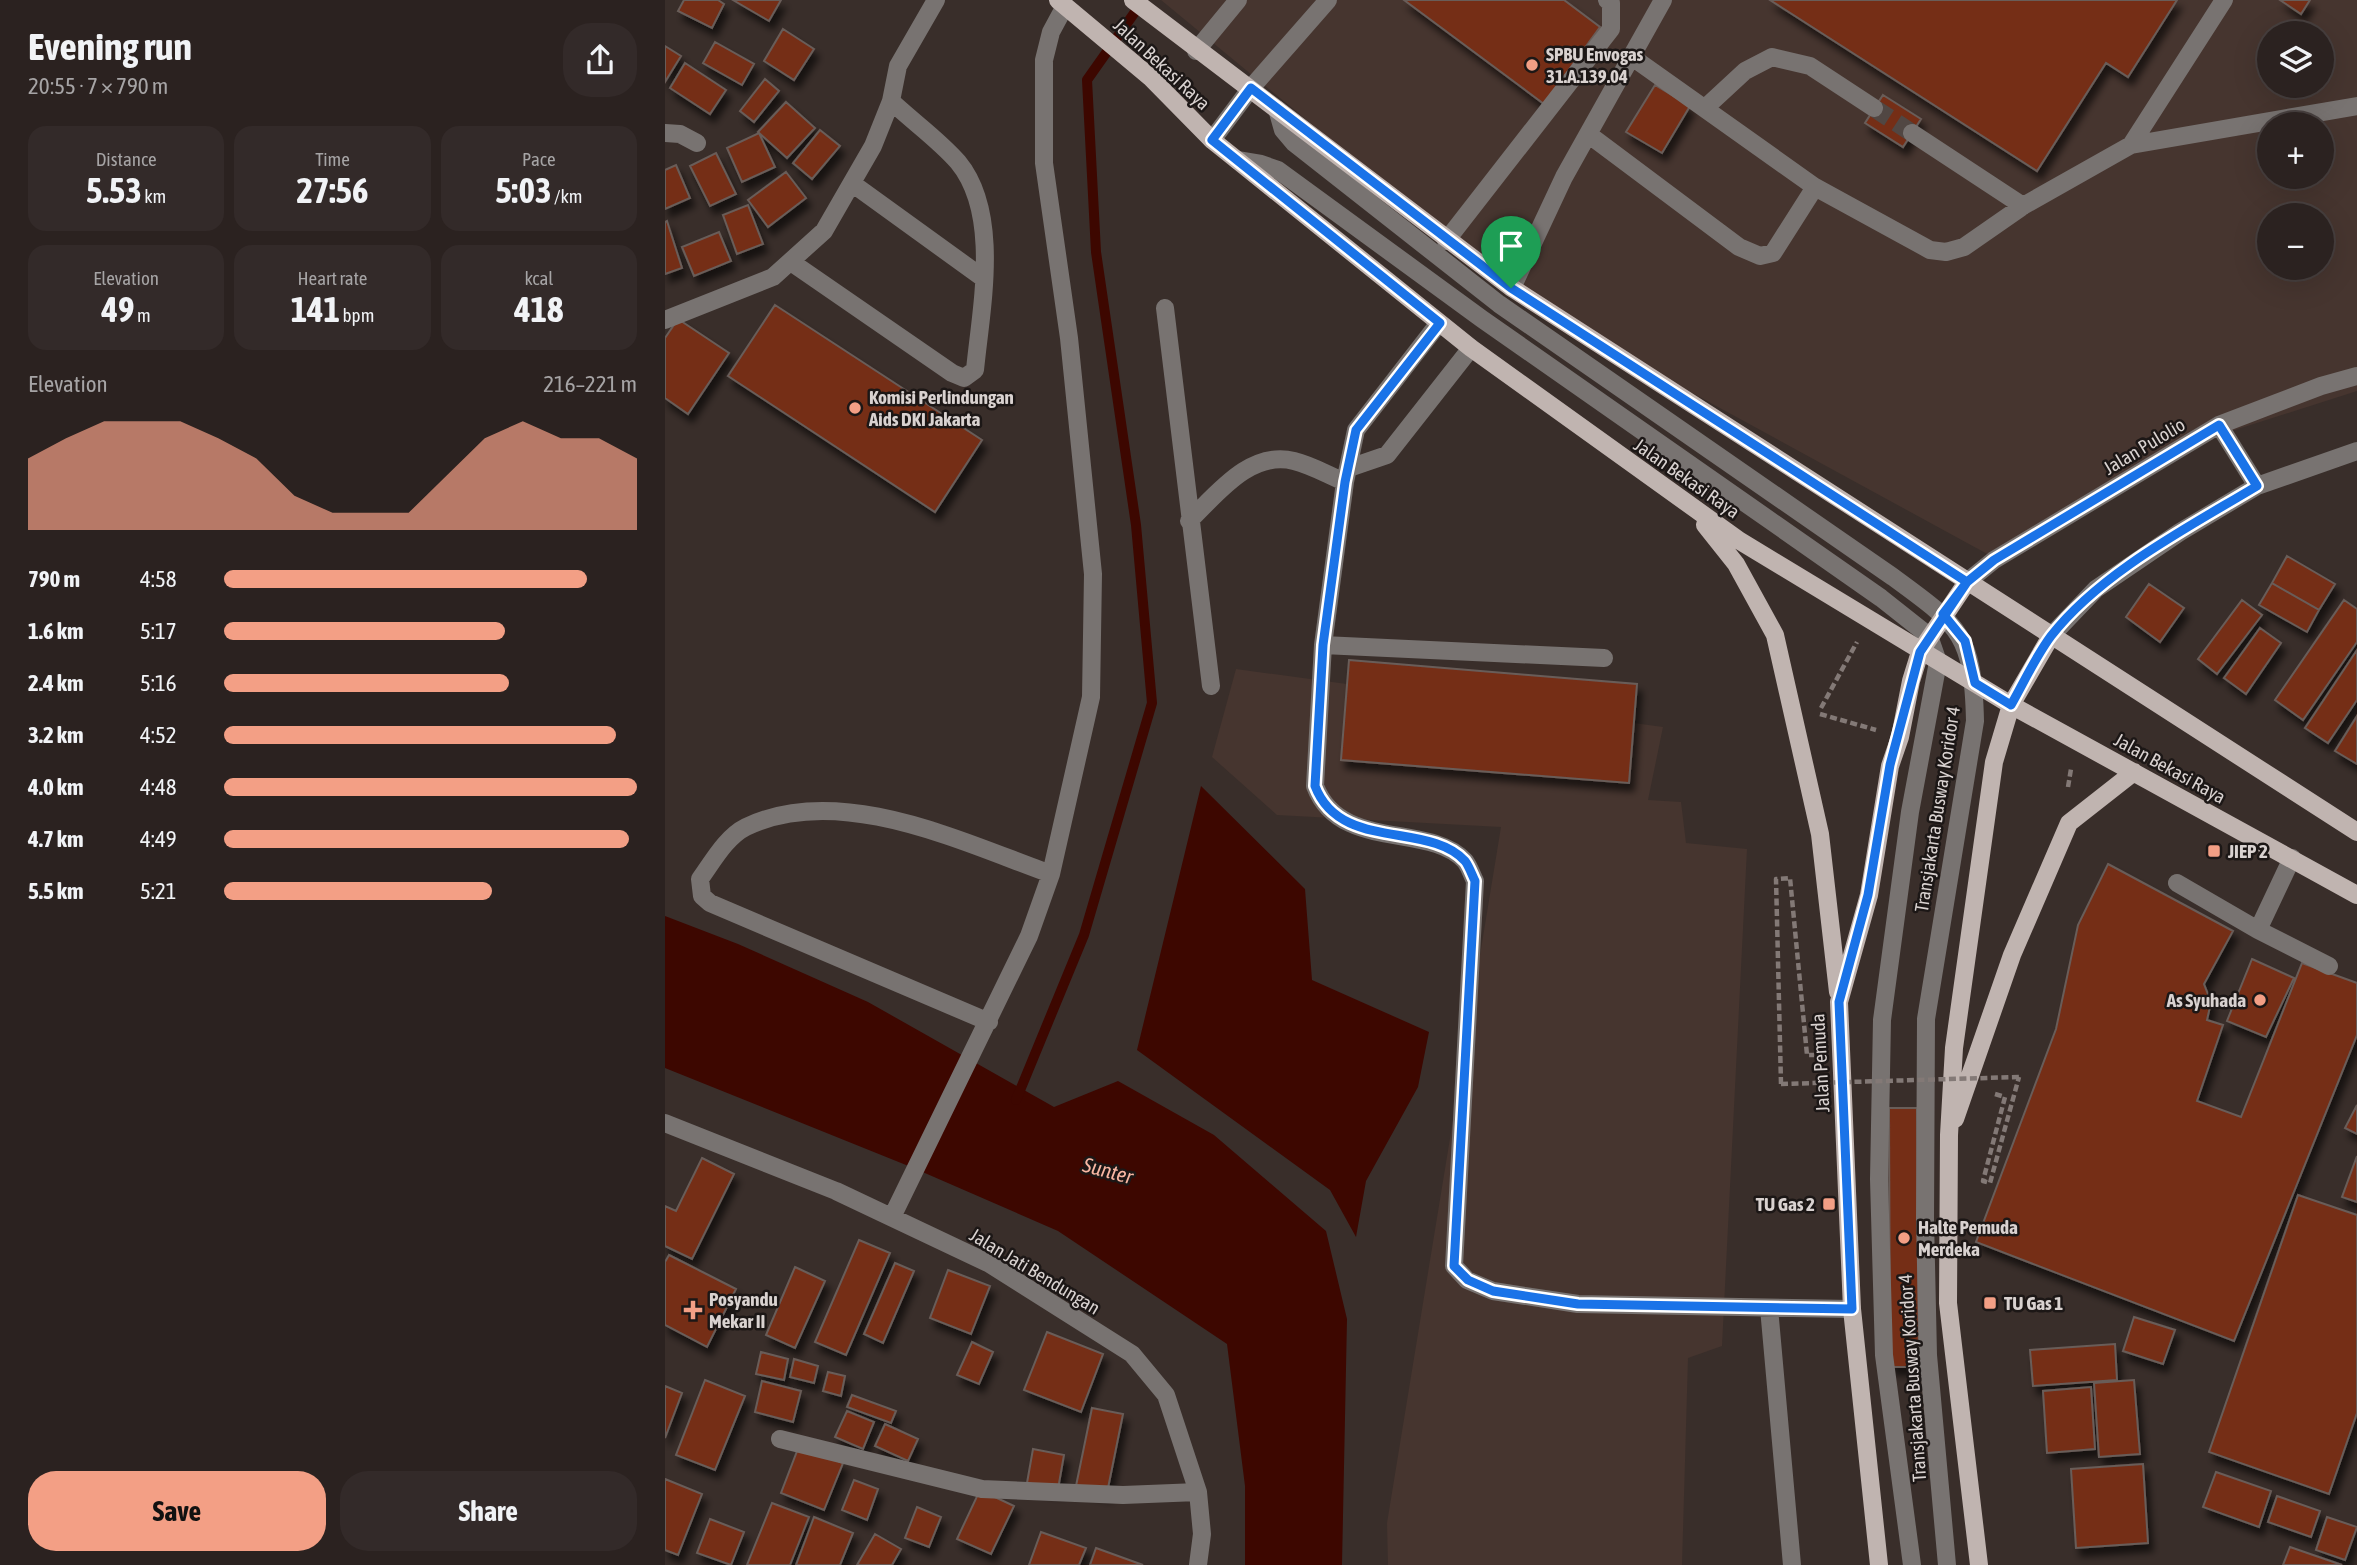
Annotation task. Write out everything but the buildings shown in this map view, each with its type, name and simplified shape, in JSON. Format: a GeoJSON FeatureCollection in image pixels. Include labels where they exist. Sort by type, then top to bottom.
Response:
{"type":"FeatureCollection","features":[{"type":"Feature","properties":{"kind":"main road","name":"Jalan Bekasi Raya"},"geometry":{"type":"LineString","coordinates":[[1133,0],[1196,51],[1251,88],[1445,241],[1511,288],[2357,832]]}},
{"type":"Feature","properties":{"kind":"main road","name":"Jalan Bekasi Raya"},"geometry":{"type":"LineString","coordinates":[[1061,3],[1150,77],[1212,140],[1471,348],[1694,511],[1924,644],[1938,662],[2011,705],[2357,895]]}},
{"type":"Feature","properties":{"kind":"main road"},"geometry":{"type":"LineString","coordinates":[[1694,511],[1736,564],[1775,635],[1820,834],[1839,1002]]}},
{"type":"Feature","properties":{"kind":"main road","name":"Jalan Pemuda"},"geometry":{"type":"LineString","coordinates":[[1879,1565],[1852,1309],[1839,1002],[1868,895],[1890,765],[1924,644],[1967,582]]}},
{"type":"Feature","properties":{"kind":"main road"},"geometry":{"type":"LineString","coordinates":[[1979,1565],[1948,1303],[1949,1135],[1954,1048],[1965,951],[1994,762],[2011,705],[2051,636]]}},
{"type":"Feature","properties":{"kind":"main road"},"geometry":{"type":"LineString","coordinates":[[1949,1135],[2012,956],[2069,823],[2134,772]]}},
{"type":"Feature","properties":{"kind":"street"},"geometry":{"type":"LineString","coordinates":[[665,320],[773,277],[824,231],[873,146],[891,101],[898,66],[936,0]]}},
{"type":"Feature","properties":{"kind":"street"},"geometry":{"type":"LineString","coordinates":[[1196,51],[1238,0]]}},
{"type":"Feature","properties":{"kind":"street"},"geometry":{"type":"LineString","coordinates":[[1212,140],[1251,88],[1328,0]]}},
{"type":"Feature","properties":{"kind":"street"},"geometry":{"type":"LineString","coordinates":[[1445,241],[1611,29],[1613,17],[1611,3],[1607,0]]}},
{"type":"Feature","properties":{"kind":"street"},"geometry":{"type":"LineString","coordinates":[[1511,288],[1588,134],[1663,0]]}},
{"type":"Feature","properties":{"kind":"street"},"geometry":{"type":"LineString","coordinates":[[2131,145],[2224,0]]}},
{"type":"Feature","properties":{"kind":"street"},"geometry":{"type":"LineString","coordinates":[[896,1209],[986,1030],[1029,936],[1051,874],[1091,697],[1093,574],[1069,338],[1044,163],[1044,60],[1061,3]]}},
{"type":"Feature","properties":{"kind":"street"},"geometry":{"type":"LineString","coordinates":[[1632,57],[1815,187],[1930,250],[1946,252],[1964,247],[2023,206],[2131,145],[2357,106]]}},
{"type":"Feature","properties":{"kind":"street"},"geometry":{"type":"LineString","coordinates":[[1705,108],[1745,71],[1772,57],[1810,66],[1874,108]]}},
{"type":"Feature","properties":{"kind":"street"},"geometry":{"type":"LineString","coordinates":[[791,262],[952,373],[964,378],[975,370],[985,249],[978,197],[958,163],[891,101]]}},
{"type":"Feature","properties":{"kind":"street","name":"Transjakarta Busway Koridor 4"},"geometry":{"type":"LineString","coordinates":[[1277,109],[1283,130],[1294,143],[1499,304],[1943,614],[1965,641],[1975,683],[1976,721],[1926,1019],[1928,1355],[1947,1565]]}},
{"type":"Feature","properties":{"kind":"street"},"geometry":{"type":"LineString","coordinates":[[1912,133],[2023,206]]}},
{"type":"Feature","properties":{"kind":"street"},"geometry":{"type":"LineString","coordinates":[[666,138],[680,134],[697,143]]}},
{"type":"Feature","properties":{"kind":"street"},"geometry":{"type":"LineString","coordinates":[[1588,134],[1739,247],[1760,256],[1773,253],[1815,187]]}},
{"type":"Feature","properties":{"kind":"street"},"geometry":{"type":"LineString","coordinates":[[1237,160],[1278,170],[1482,319],[1881,598],[1924,644]]}},
{"type":"Feature","properties":{"kind":"street"},"geometry":{"type":"LineString","coordinates":[[853,184],[983,278]]}},
{"type":"Feature","properties":{"kind":"street"},"geometry":{"type":"LineString","coordinates":[[1165,308],[1211,686]]}},
{"type":"Feature","properties":{"kind":"street"},"geometry":{"type":"LineString","coordinates":[[1440,323],[1356,430],[1323,645],[1315,786],[1321,803],[1354,825],[1445,848],[1465,862],[1475,881],[1454,1266],[1468,1280],[1493,1291],[1578,1304],[1852,1309]]}},
{"type":"Feature","properties":{"kind":"street"},"geometry":{"type":"LineString","coordinates":[[1189,521],[1238,473],[1268,459],[1293,460],[1347,475],[1387,455],[1471,348]]}},
{"type":"Feature","properties":{"kind":"street","name":"Jalan Pulolio"},"geometry":{"type":"LineString","coordinates":[[1967,582],[1994,560],[2219,425],[2321,386],[2357,376]]}},
{"type":"Feature","properties":{"kind":"street"},"geometry":{"type":"LineString","coordinates":[[2219,425],[2257,486]]}},
{"type":"Feature","properties":{"kind":"street"},"geometry":{"type":"LineString","coordinates":[[2051,636],[2097,589],[2180,533],[2257,486],[2357,451]]}},
{"type":"Feature","properties":{"kind":"street"},"geometry":{"type":"LineString","coordinates":[[1323,645],[1604,658]]}},
{"type":"Feature","properties":{"kind":"street","name":"Transjakarta Busway Koridor 4"},"geometry":{"type":"LineString","coordinates":[[1912,1565],[1884,1355],[1879,1179],[1882,1020],[1910,812],[1938,662]]}},
{"type":"Feature","properties":{"kind":"street"},"geometry":{"type":"LineString","coordinates":[[986,1030],[710,903],[702,896],[700,879],[729,840],[745,827],[792,812],[848,810],[912,826],[1051,874]]}},
{"type":"Feature","properties":{"kind":"street"},"geometry":{"type":"LineString","coordinates":[[2258,930],[2292,858]]}},
{"type":"Feature","properties":{"kind":"street"},"geometry":{"type":"LineString","coordinates":[[2177,883],[2258,930],[2329,966]]}},
{"type":"Feature","properties":{"kind":"street","name":"Jalan Jati Bendungan"},"geometry":{"type":"LineString","coordinates":[[668,1130],[836,1191],[896,1209],[989,1263],[1132,1354],[1166,1395],[1198,1492],[1202,1534],[1198,1565]]}},
{"type":"Feature","properties":{"kind":"street"},"geometry":{"type":"LineString","coordinates":[[1769,1308],[1793,1565]]}},
{"type":"Feature","properties":{"kind":"street"},"geometry":{"type":"LineString","coordinates":[[780,1439],[982,1489],[1123,1495],[1198,1492]]}},
{"type":"Feature","properties":{"kind":"path"},"geometry":{"type":"LineString","coordinates":[[1860,637],[1818,713],[1887,733]]}},
{"type":"Feature","properties":{"kind":"path"},"geometry":{"type":"LineString","coordinates":[[2067,791],[2072,778],[2069,765]]}},
{"type":"Feature","properties":{"kind":"path"},"geometry":{"type":"LineString","coordinates":[[1805,1040],[1790,877],[1776,879],[1781,1084],[2019,1077],[1990,1183],[1983,1181],[2005,1097],[1995,1094]]}},
{"type":"Feature","properties":{"kind":"shaded area"},"geometry":{"type":"Polygon","coordinates":[[[1161,0],[2357,0],[2357,391],[2219,435],[1991,556],[1531,305],[1161,0]]]}},
{"type":"Feature","properties":{"kind":"shaded area"},"geometry":{"type":"Polygon","coordinates":[[[1236,669],[1663,727],[1648,800],[1681,802],[1686,843],[1747,849],[1722,1346],[1688,1358],[1682,1565],[1388,1565],[1387,1523],[1501,827],[1277,815],[1212,757],[1236,669]]]}},
{"type":"Feature","properties":{"kind":"water"},"geometry":{"type":"Polygon","coordinates":[[[1201,786],[1305,889],[1312,980],[1429,1032],[1418,1087],[1366,1181],[1356,1237],[1330,1190],[1137,1050],[1201,786]]]}},
{"type":"Feature","properties":{"kind":"water","name":"Sunter"},"geometry":{"type":"Polygon","coordinates":[[[665,916],[738,944],[868,1002],[1054,1107],[1118,1081],[1214,1135],[1326,1231],[1347,1319],[1342,1565],[1245,1565],[1245,1486],[1227,1344],[1058,1231],[911,1167],[665,1068],[665,916]]]}},
{"type":"Feature","properties":{"kind":"waterway"},"geometry":{"type":"LineString","coordinates":[[1016,1100],[1084,935],[1152,703],[1136,525],[1096,252],[1087,80],[1142,2]]}},
{"type":"Feature","properties":{"kind":"tunnel"},"geometry":{"type":"LineString","coordinates":[[1874,108],[1912,133]]}},
{"type":"Feature","properties":{"kind":"place","name":"SPBU Envogas 31.A.139.04"},"geometry":{"type":"Point","coordinates":[1532,65]}},
{"type":"Feature","properties":{"kind":"place","name":"Komisi Perlindungan Aids DKI Jakarta"},"geometry":{"type":"Point","coordinates":[855,408]}},
{"type":"Feature","properties":{"kind":"place","name":"JIEP 2"},"geometry":{"type":"Point","coordinates":[2214,851]}},
{"type":"Feature","properties":{"kind":"place","name":"As Syuhada"},"geometry":{"type":"Point","coordinates":[2260,1000]}},
{"type":"Feature","properties":{"kind":"place","name":"TU Gas 2"},"geometry":{"type":"Point","coordinates":[1829,1204]}},
{"type":"Feature","properties":{"kind":"place","name":"Halte Pemuda Merdeka"},"geometry":{"type":"Point","coordinates":[1904,1238]}},
{"type":"Feature","properties":{"kind":"place","name":"TU Gas 1"},"geometry":{"type":"Point","coordinates":[1990,1303]}},
{"type":"Feature","properties":{"kind":"place","name":"Posyandu Mekar II"},"geometry":{"type":"Point","coordinates":[693,1310]}},
{"type":"Feature","properties":{"kind":"route"},"geometry":{"type":"LineString","coordinates":[[1511,288],[1445,241],[1251,88],[1212,140],[1440,323],[1356,430],[1345,482],[1323,645],[1315,786],[1321,803],[1333,813],[1354,825],[1445,848],[1465,862],[1475,881],[1454,1266],[1468,1280],[1493,1291],[1578,1304],[1852,1309],[1839,1002],[1868,895],[1890,765],[1900,737],[1911,681],[1920,652],[1943,614],[1967,582],[1994,560],[2219,425],[2257,486],[2180,533],[2097,589],[2051,636],[2011,705],[1975,683],[1965,641],[1943,614],[1967,582],[1511,288]]}}]}
